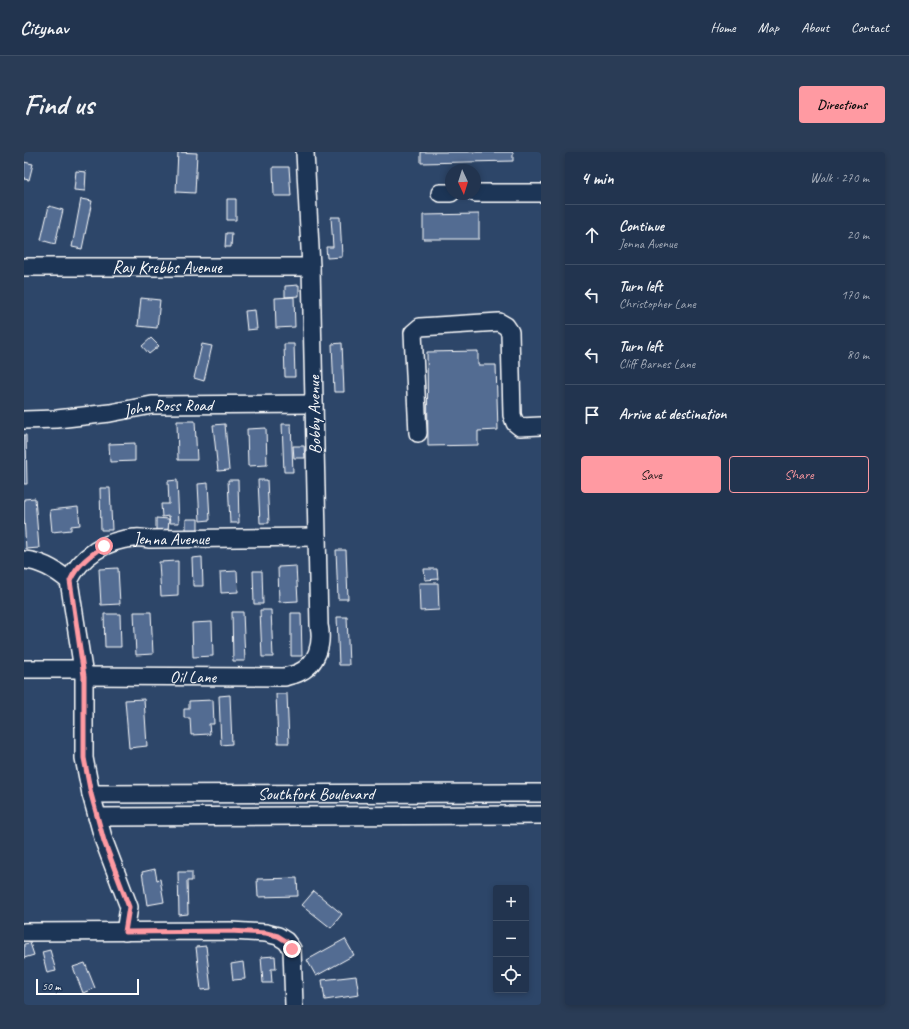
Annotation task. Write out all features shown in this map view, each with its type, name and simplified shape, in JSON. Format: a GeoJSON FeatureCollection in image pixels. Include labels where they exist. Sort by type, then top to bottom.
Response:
{"type":"FeatureCollection","features":[{"type":"Feature","properties":{"kind":"street","name":"Bobby Avenue"},"geometry":{"type":"LineString","coordinates":[[301,671],[310,664],[320,644],[311,267],[305,152]]}},
{"type":"Feature","properties":{"kind":"street"},"geometry":{"type":"LineString","coordinates":[[481,193],[541,193]]}},
{"type":"Feature","properties":{"kind":"street","name":"Ray Krebbs Avenue"},"geometry":{"type":"LineString","coordinates":[[24,268],[311,267]]}},
{"type":"Feature","properties":{"kind":"street"},"geometry":{"type":"LineString","coordinates":[[418,433],[413,332],[420,327],[499,322],[506,326],[510,332],[512,415],[515,423],[520,427],[541,426]]}},
{"type":"Feature","properties":{"kind":"street","name":"John Ross Road"},"geometry":{"type":"LineString","coordinates":[[24,420],[57,419],[103,414],[152,405],[314,404]]}},
{"type":"Feature","properties":{"kind":"street","name":"Jenna Avenue"},"geometry":{"type":"LineString","coordinates":[[70,581],[79,566],[92,553],[119,540],[135,538],[317,537]]}},
{"type":"Feature","properties":{"kind":"street"},"geometry":{"type":"LineString","coordinates":[[24,560],[42,564],[58,572],[70,581],[83,673],[84,758],[91,794],[104,841],[129,907],[125,932]]}},
{"type":"Feature","properties":{"kind":"street","name":"Oil Lane"},"geometry":{"type":"LineString","coordinates":[[24,670],[83,673],[285,677],[301,671]]}},
{"type":"Feature","properties":{"kind":"street","name":"Southfork Boulevard"},"geometry":{"type":"LineString","coordinates":[[91,794],[541,793]]}},
{"type":"Feature","properties":{"kind":"street","name":"Southfork Boulevard"},"geometry":{"type":"LineString","coordinates":[[97,817],[541,815]]}},
{"type":"Feature","properties":{"kind":"street"},"geometry":{"type":"LineString","coordinates":[[24,932],[230,931],[266,933],[278,936],[286,941],[292,949],[294,1005]]}},
{"type":"Feature","properties":{"kind":"building"},"geometry":{"type":"Polygon","coordinates":[[[178,152],[197,153],[195,193],[176,192],[178,152]]]}},
{"type":"Feature","properties":{"kind":"building"},"geometry":{"type":"Polygon","coordinates":[[[421,152],[513,152],[513,161],[421,163],[421,152]]]}},
{"type":"Feature","properties":{"kind":"building"},"geometry":{"type":"Polygon","coordinates":[[[24,162],[33,164],[29,180],[24,179],[24,162]]]}},
{"type":"Feature","properties":{"kind":"building"},"geometry":{"type":"Polygon","coordinates":[[[273,167],[289,167],[291,196],[274,196],[273,167]]]}},
{"type":"Feature","properties":{"kind":"building"},"geometry":{"type":"Polygon","coordinates":[[[76,171],[86,172],[85,191],[74,190],[76,171]]]}},
{"type":"Feature","properties":{"kind":"building"},"geometry":{"type":"Polygon","coordinates":[[[81,199],[92,201],[82,249],[72,247],[81,199]]]}},
{"type":"Feature","properties":{"kind":"building"},"geometry":{"type":"Polygon","coordinates":[[[227,199],[236,199],[236,220],[227,220],[227,199]]]}},
{"type":"Feature","properties":{"kind":"building"},"geometry":{"type":"Polygon","coordinates":[[[49,206],[63,210],[55,244],[41,240],[49,206]]]}},
{"type":"Feature","properties":{"kind":"building"},"geometry":{"type":"Polygon","coordinates":[[[479,214],[479,239],[423,239],[423,215],[479,214]]]}},
{"type":"Feature","properties":{"kind":"building"},"geometry":{"type":"Polygon","coordinates":[[[331,217],[340,217],[342,257],[327,258],[326,247],[333,247],[331,217]]]}},
{"type":"Feature","properties":{"kind":"building"},"geometry":{"type":"Polygon","coordinates":[[[226,233],[232,233],[231,247],[225,247],[226,233]]]}},
{"type":"Feature","properties":{"kind":"building"},"geometry":{"type":"Polygon","coordinates":[[[299,285],[299,296],[285,297],[285,286],[299,285]]]}},
{"type":"Feature","properties":{"kind":"building"},"geometry":{"type":"Polygon","coordinates":[[[294,297],[295,327],[276,328],[275,298],[294,297]]]}},
{"type":"Feature","properties":{"kind":"building"},"geometry":{"type":"Polygon","coordinates":[[[141,298],[160,300],[157,328],[138,326],[141,298]]]}},
{"type":"Feature","properties":{"kind":"building"},"geometry":{"type":"Polygon","coordinates":[[[255,310],[257,329],[247,330],[245,311],[255,310]]]}},
{"type":"Feature","properties":{"kind":"building"},"geometry":{"type":"Polygon","coordinates":[[[151,338],[159,346],[149,354],[142,346],[151,338]]]}},
{"type":"Feature","properties":{"kind":"building"},"geometry":{"type":"Polygon","coordinates":[[[342,343],[344,392],[334,392],[332,344],[342,343]]]}},
{"type":"Feature","properties":{"kind":"building"},"geometry":{"type":"Polygon","coordinates":[[[202,344],[212,346],[204,381],[194,378],[202,344]]]}},
{"type":"Feature","properties":{"kind":"building"},"geometry":{"type":"Polygon","coordinates":[[[284,344],[294,344],[295,377],[285,377],[284,344]]]}},
{"type":"Feature","properties":{"kind":"building"},"geometry":{"type":"Polygon","coordinates":[[[478,351],[478,365],[496,365],[498,430],[478,431],[478,445],[428,446],[427,352],[478,351]]]}},
{"type":"Feature","properties":{"kind":"building"},"geometry":{"type":"Polygon","coordinates":[[[177,421],[195,421],[197,460],[178,460],[177,421]]]}},
{"type":"Feature","properties":{"kind":"building"},"geometry":{"type":"Polygon","coordinates":[[[225,424],[229,470],[218,471],[213,425],[225,424]]]}},
{"type":"Feature","properties":{"kind":"building"},"geometry":{"type":"Polygon","coordinates":[[[282,424],[291,424],[293,472],[284,472],[282,424]]]}},
{"type":"Feature","properties":{"kind":"building"},"geometry":{"type":"Polygon","coordinates":[[[266,428],[267,465],[248,466],[247,429],[266,428]]]}},
{"type":"Feature","properties":{"kind":"building"},"geometry":{"type":"Polygon","coordinates":[[[24,435],[26,435],[27,484],[24,484],[24,435]]]}},
{"type":"Feature","properties":{"kind":"building"},"geometry":{"type":"Polygon","coordinates":[[[135,443],[135,461],[110,462],[109,444],[135,443]]]}},
{"type":"Feature","properties":{"kind":"building"},"geometry":{"type":"Polygon","coordinates":[[[293,446],[304,446],[305,458],[294,458],[293,446]]]}},
{"type":"Feature","properties":{"kind":"building"},"geometry":{"type":"Polygon","coordinates":[[[177,480],[179,523],[170,523],[169,516],[162,517],[161,504],[169,504],[168,481],[177,480]]]}},
{"type":"Feature","properties":{"kind":"building"},"geometry":{"type":"Polygon","coordinates":[[[228,480],[238,480],[239,523],[230,523],[228,480]]]}},
{"type":"Feature","properties":{"kind":"building"},"geometry":{"type":"Polygon","coordinates":[[[258,480],[267,480],[269,523],[260,523],[258,480]]]}},
{"type":"Feature","properties":{"kind":"building"},"geometry":{"type":"Polygon","coordinates":[[[208,483],[210,520],[200,521],[198,484],[208,483]]]}},
{"type":"Feature","properties":{"kind":"building"},"geometry":{"type":"Polygon","coordinates":[[[100,488],[110,488],[112,530],[101,530],[100,488]]]}},
{"type":"Feature","properties":{"kind":"building"},"geometry":{"type":"Polygon","coordinates":[[[35,498],[39,548],[26,549],[24,499],[35,498]]]}},
{"type":"Feature","properties":{"kind":"building"},"geometry":{"type":"Polygon","coordinates":[[[78,507],[80,525],[71,526],[71,530],[52,532],[50,510],[78,507]]]}},
{"type":"Feature","properties":{"kind":"building"},"geometry":{"type":"Polygon","coordinates":[[[156,518],[169,519],[168,531],[156,531],[156,518]]]}},
{"type":"Feature","properties":{"kind":"building"},"geometry":{"type":"Polygon","coordinates":[[[186,519],[198,519],[198,531],[186,531],[186,519]]]}},
{"type":"Feature","properties":{"kind":"building"},"geometry":{"type":"Polygon","coordinates":[[[336,550],[346,550],[348,599],[338,599],[336,550]]]}},
{"type":"Feature","properties":{"kind":"building"},"geometry":{"type":"Polygon","coordinates":[[[202,557],[203,586],[193,586],[192,558],[202,557]]]}},
{"type":"Feature","properties":{"kind":"building"},"geometry":{"type":"Polygon","coordinates":[[[178,561],[178,595],[161,596],[159,562],[178,561]]]}},
{"type":"Feature","properties":{"kind":"building"},"geometry":{"type":"Polygon","coordinates":[[[296,566],[298,601],[279,602],[278,567],[296,566]]]}},
{"type":"Feature","properties":{"kind":"building"},"geometry":{"type":"Polygon","coordinates":[[[118,568],[120,604],[101,605],[99,569],[118,568]]]}},
{"type":"Feature","properties":{"kind":"building"},"geometry":{"type":"Polygon","coordinates":[[[424,569],[437,569],[438,579],[425,580],[424,569]]]}},
{"type":"Feature","properties":{"kind":"building"},"geometry":{"type":"Polygon","coordinates":[[[237,571],[238,592],[221,593],[220,572],[237,571]]]}},
{"type":"Feature","properties":{"kind":"building"},"geometry":{"type":"Polygon","coordinates":[[[253,571],[262,571],[263,604],[254,604],[253,571]]]}},
{"type":"Feature","properties":{"kind":"building"},"geometry":{"type":"Polygon","coordinates":[[[419,583],[438,583],[439,610],[420,611],[419,583]]]}},
{"type":"Feature","properties":{"kind":"building"},"geometry":{"type":"Polygon","coordinates":[[[260,610],[271,610],[273,657],[262,657],[260,610]]]}},
{"type":"Feature","properties":{"kind":"building"},"geometry":{"type":"Polygon","coordinates":[[[134,612],[151,612],[153,654],[136,655],[134,612]]]}},
{"type":"Feature","properties":{"kind":"building"},"geometry":{"type":"Polygon","coordinates":[[[232,612],[243,612],[245,661],[233,661],[232,612]]]}},
{"type":"Feature","properties":{"kind":"building"},"geometry":{"type":"Polygon","coordinates":[[[291,613],[301,613],[302,656],[291,656],[291,613]]]}},
{"type":"Feature","properties":{"kind":"building"},"geometry":{"type":"Polygon","coordinates":[[[104,614],[120,614],[121,647],[105,647],[104,614]]]}},
{"type":"Feature","properties":{"kind":"building"},"geometry":{"type":"Polygon","coordinates":[[[337,617],[347,617],[349,665],[339,665],[337,617]]]}},
{"type":"Feature","properties":{"kind":"building"},"geometry":{"type":"Polygon","coordinates":[[[212,622],[213,656],[193,657],[192,623],[212,622]]]}},
{"type":"Feature","properties":{"kind":"building"},"geometry":{"type":"Polygon","coordinates":[[[276,694],[287,694],[289,743],[278,743],[276,694]]]}},
{"type":"Feature","properties":{"kind":"building"},"geometry":{"type":"Polygon","coordinates":[[[230,695],[232,744],[221,745],[219,696],[230,695]]]}},
{"type":"Feature","properties":{"kind":"building"},"geometry":{"type":"Polygon","coordinates":[[[144,699],[147,746],[129,748],[125,700],[144,699]]]}},
{"type":"Feature","properties":{"kind":"building"},"geometry":{"type":"Polygon","coordinates":[[[213,700],[214,724],[209,724],[210,734],[191,735],[190,718],[184,718],[184,709],[189,709],[189,701],[213,700]]]}},
{"type":"Feature","properties":{"kind":"building"},"geometry":{"type":"Polygon","coordinates":[[[155,869],[157,880],[160,879],[164,902],[147,905],[142,872],[155,869]]]}},
{"type":"Feature","properties":{"kind":"building"},"geometry":{"type":"Polygon","coordinates":[[[178,872],[192,872],[192,881],[187,881],[188,914],[179,915],[178,872]]]}},
{"type":"Feature","properties":{"kind":"building"},"geometry":{"type":"Polygon","coordinates":[[[297,878],[298,896],[258,897],[257,879],[297,878]]]}},
{"type":"Feature","properties":{"kind":"building"},"geometry":{"type":"Polygon","coordinates":[[[314,891],[342,914],[331,928],[302,905],[314,891]]]}},
{"type":"Feature","properties":{"kind":"building"},"geometry":{"type":"Polygon","coordinates":[[[345,939],[354,955],[316,976],[307,960],[345,939]]]}},
{"type":"Feature","properties":{"kind":"building"},"geometry":{"type":"Polygon","coordinates":[[[30,943],[34,955],[24,958],[24,944],[30,943]]]}},
{"type":"Feature","properties":{"kind":"building"},"geometry":{"type":"Polygon","coordinates":[[[206,946],[211,989],[201,990],[196,947],[206,946]]]}},
{"type":"Feature","properties":{"kind":"building"},"geometry":{"type":"Polygon","coordinates":[[[50,950],[56,971],[47,973],[42,952],[50,950]]]}},
{"type":"Feature","properties":{"kind":"building"},"geometry":{"type":"Polygon","coordinates":[[[275,956],[276,969],[271,969],[272,983],[263,983],[261,957],[275,956]]]}},
{"type":"Feature","properties":{"kind":"building"},"geometry":{"type":"Polygon","coordinates":[[[243,962],[245,979],[233,980],[231,964],[243,962]]]}},
{"type":"Feature","properties":{"kind":"building"},"geometry":{"type":"Polygon","coordinates":[[[85,963],[95,988],[83,993],[73,967],[85,963]]]}},
{"type":"Feature","properties":{"kind":"building"},"geometry":{"type":"Polygon","coordinates":[[[356,976],[359,995],[325,1000],[322,980],[356,976]]]}},
{"type":"Feature","properties":{"kind":"route"},"geometry":{"type":"LineString","coordinates":[[104,546],[92,553],[79,566],[70,581],[84,676],[84,758],[91,794],[104,841],[129,907],[125,932],[230,931],[266,933],[278,936],[286,941],[292,949]]}}]}
